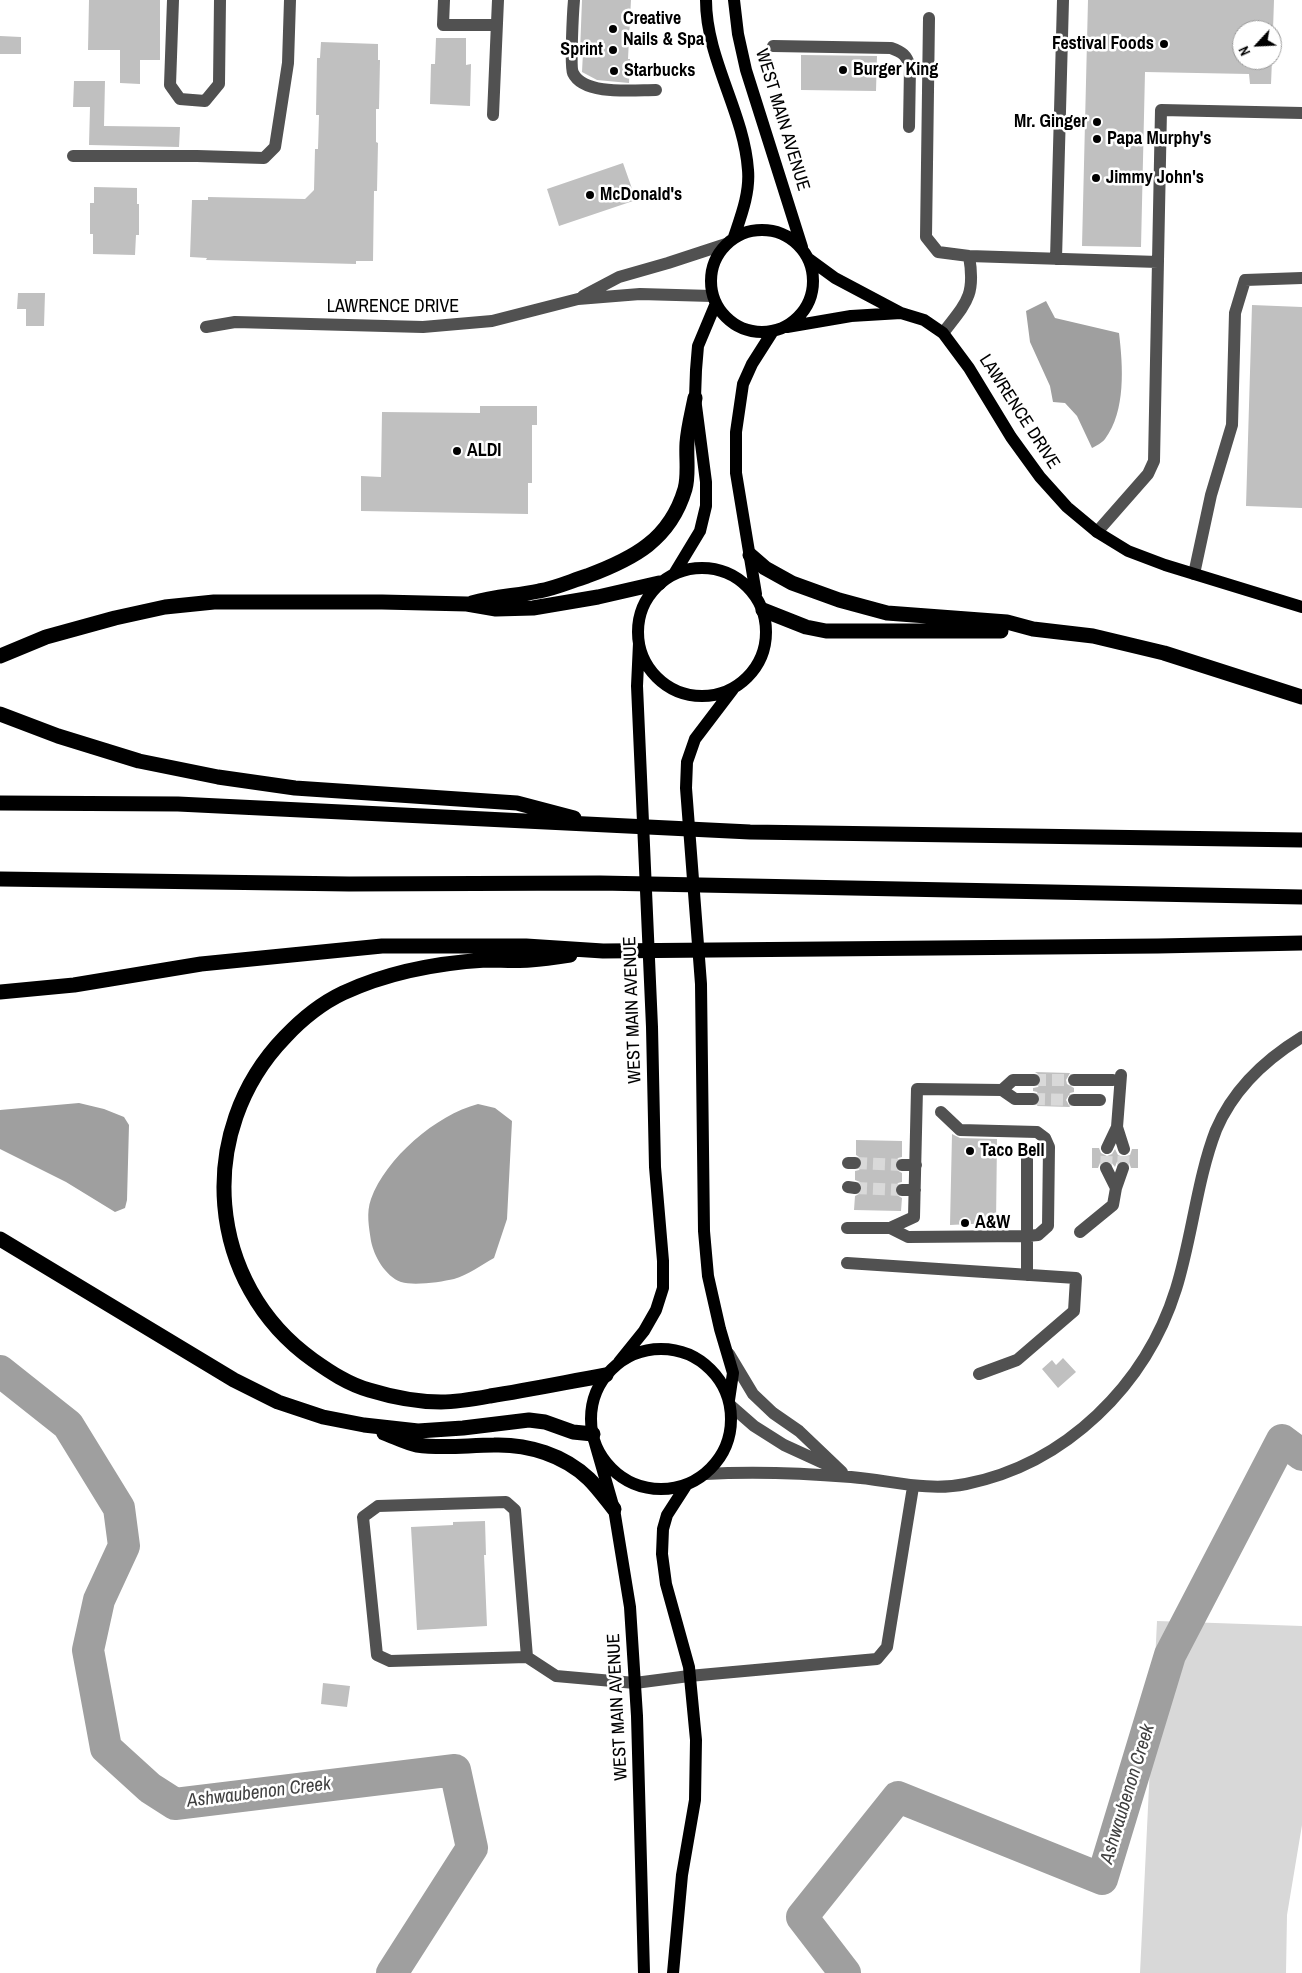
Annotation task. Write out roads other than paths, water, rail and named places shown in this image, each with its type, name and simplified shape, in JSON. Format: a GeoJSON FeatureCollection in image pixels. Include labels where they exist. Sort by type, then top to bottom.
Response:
{"type":"FeatureCollection","features":[{"type":"Feature","properties":{"kind":"highway"},"geometry":{"type":"LineString","coordinates":[[467,604],[496,596],[515,595],[556,587],[613,566],[645,549],[665,531],[677,511],[686,487],[687,441],[695,398]]}},
{"type":"Feature","properties":{"kind":"highway"},"geometry":{"type":"LineString","coordinates":[[750,554],[765,568],[792,583],[871,609],[887,613],[1006,622],[1033,629],[1093,636],[1164,653],[1302,697]]}},
{"type":"Feature","properties":{"kind":"highway"},"geometry":{"type":"LineString","coordinates":[[0,656],[46,637],[115,618],[165,607],[214,602],[467,604],[496,609],[533,608],[660,584]]}},
{"type":"Feature","properties":{"kind":"highway"},"geometry":{"type":"LineString","coordinates":[[760,603],[806,627],[826,631],[1006,631],[1033,629]]}},
{"type":"Feature","properties":{"kind":"highway"},"geometry":{"type":"LineString","coordinates":[[0,714],[58,736],[139,762],[295,788],[517,803],[549,810],[597,825]]}},
{"type":"Feature","properties":{"kind":"highway"},"geometry":{"type":"LineString","coordinates":[[0,803],[178,804],[750,832],[1302,840]]}},
{"type":"Feature","properties":{"kind":"highway"},"geometry":{"type":"LineString","coordinates":[[0,879],[349,884],[600,883],[1302,897]]}},
{"type":"Feature","properties":{"kind":"highway"},"geometry":{"type":"LineString","coordinates":[[0,992],[74,985],[200,964],[382,946],[526,946],[603,951],[1302,943]]}},
{"type":"Feature","properties":{"kind":"highway"},"geometry":{"type":"LineString","coordinates":[[603,951],[531,960],[485,960],[421,968],[379,978],[341,994],[299,1022],[274,1048],[251,1080],[226,1148],[223,1191],[227,1233],[243,1278],[269,1320],[300,1351],[336,1376],[376,1392],[411,1400],[443,1402],[511,1393],[606,1375]]}},
{"type":"Feature","properties":{"kind":"highway"},"geometry":{"type":"LineString","coordinates":[[0,1239],[234,1380],[278,1402],[323,1417],[364,1425],[418,1431],[464,1428],[529,1420],[546,1422],[594,1439]]}},
{"type":"Feature","properties":{"kind":"highway"},"geometry":{"type":"LineString","coordinates":[[364,1425],[415,1445],[446,1447],[495,1445],[542,1451],[557,1457],[589,1479],[614,1509]]}},
{"type":"Feature","properties":{"kind":"main road"},"geometry":{"type":"LineString","coordinates":[[706,0],[712,44],[745,147],[748,172],[747,195],[730,241],[714,263],[710,285],[714,300],[722,313],[739,327],[762,333],[779,329],[794,321],[802,313],[812,293],[813,281],[806,255],[796,242],[776,231],[755,230],[730,241]]}},
{"type":"Feature","properties":{"kind":"main road","name":"WEST MAIN AVENUE"},"geometry":{"type":"LineString","coordinates":[[734,0],[738,34],[746,70],[806,255]]}},
{"type":"Feature","properties":{"kind":"main road","name":"LAWRENCE DRIVE"},"geometry":{"type":"LineString","coordinates":[[806,255],[836,278],[901,313],[924,320],[943,333],[969,368],[1011,437],[1040,477],[1067,507],[1097,532],[1128,551],[1165,565],[1302,607]]}},
{"type":"Feature","properties":{"kind":"main road"},"geometry":{"type":"LineString","coordinates":[[674,574],[700,531],[706,506],[706,482],[695,398],[698,346],[714,300]]}},
{"type":"Feature","properties":{"kind":"main road","name":"LAWRENCE DRIVE"},"geometry":{"type":"LineString","coordinates":[[779,329],[851,316],[901,313]]}},
{"type":"Feature","properties":{"kind":"main road"},"geometry":{"type":"LineString","coordinates":[[730,1403],[719,1380],[704,1363],[684,1352],[662,1348],[639,1352],[619,1362],[606,1375],[596,1393],[591,1414],[594,1439],[606,1463],[623,1478],[643,1487],[665,1489],[687,1484],[705,1474],[718,1460],[727,1443],[731,1424],[730,1403],[733,1373],[708,1276],[704,1231],[701,984],[686,788],[687,762],[696,739],[733,689],[748,678],[759,663],[765,646],[767,628],[750,554],[736,473],[738,414],[743,384],[752,364],[779,329]]}},
{"type":"Feature","properties":{"kind":"main road"},"geometry":{"type":"LineString","coordinates":[[733,689],[714,695],[700,696],[674,690],[658,678],[646,662],[639,643],[639,622],[646,601],[660,584],[674,574],[692,568],[710,568],[728,573],[744,582],[760,603]]}},
{"type":"Feature","properties":{"kind":"main road","name":"WEST MAIN AVENUE"},"geometry":{"type":"LineString","coordinates":[[619,1362],[656,1310],[663,1288],[663,1261],[655,1167],[652,1027],[637,686],[639,643]]}},
{"type":"Feature","properties":{"kind":"main road","name":"WEST MAIN AVENUE"},"geometry":{"type":"LineString","coordinates":[[594,1439],[614,1509],[630,1607],[637,1716],[644,1973]]}},
{"type":"Feature","properties":{"kind":"main road"},"geometry":{"type":"LineString","coordinates":[[673,1973],[682,1875],[695,1800],[696,1740],[688,1668],[666,1584],[662,1554],[663,1529],[667,1514],[687,1484]]}},
{"type":"Feature","properties":{"kind":"street"},"geometry":{"type":"LineString","coordinates":[[173,0],[170,85],[180,99],[205,100],[219,84],[220,0]]}},
{"type":"Feature","properties":{"kind":"street"},"geometry":{"type":"LineString","coordinates":[[72,156],[264,158],[275,147],[288,63],[290,0]]}},
{"type":"Feature","properties":{"kind":"street"},"geometry":{"type":"LineString","coordinates":[[444,0],[443,25],[496,25]]}},
{"type":"Feature","properties":{"kind":"street"},"geometry":{"type":"LineString","coordinates":[[493,115],[498,0]]}},
{"type":"Feature","properties":{"kind":"street"},"geometry":{"type":"LineString","coordinates":[[574,0],[572,72],[581,84],[593,89],[656,90]]}},
{"type":"Feature","properties":{"kind":"street"},"geometry":{"type":"LineString","coordinates":[[1056,258],[1063,0]]}},
{"type":"Feature","properties":{"kind":"street"},"geometry":{"type":"LineString","coordinates":[[929,18],[926,237],[938,252],[970,256],[1158,262]]}},
{"type":"Feature","properties":{"kind":"street"},"geometry":{"type":"LineString","coordinates":[[773,46],[891,48],[901,51],[908,58],[910,67],[909,127]]}},
{"type":"Feature","properties":{"kind":"street"},"geometry":{"type":"LineString","coordinates":[[1097,532],[1148,474],[1154,461],[1161,110],[1302,113]]}},
{"type":"Feature","properties":{"kind":"street","name":"LAWRENCE DRIVE"},"geometry":{"type":"LineString","coordinates":[[578,299],[619,277],[668,263],[730,241]]}},
{"type":"Feature","properties":{"kind":"street"},"geometry":{"type":"LineString","coordinates":[[943,333],[970,294],[973,277],[970,256]]}},
{"type":"Feature","properties":{"kind":"street"},"geometry":{"type":"LineString","coordinates":[[1194,574],[1210,495],[1232,425],[1235,312],[1245,280],[1302,278]]}},
{"type":"Feature","properties":{"kind":"street","name":"LAWRENCE DRIVE"},"geometry":{"type":"LineString","coordinates":[[206,327],[235,322],[423,327],[461,325],[492,321],[578,299],[640,294],[714,300]]}},
{"type":"Feature","properties":{"kind":"street"},"geometry":{"type":"LineString","coordinates":[[705,1474],[757,1471],[854,1477],[913,1486],[941,1487],[962,1485],[1022,1467],[1048,1453],[1073,1436],[1102,1412],[1120,1392],[1152,1345],[1172,1301],[1208,1156],[1222,1120],[1248,1081],[1271,1058],[1302,1037]]}},
{"type":"Feature","properties":{"kind":"street"},"geometry":{"type":"LineString","coordinates":[[1074,1080],[1117,1077],[1117,1127],[1124,1149]]}},
{"type":"Feature","properties":{"kind":"street"},"geometry":{"type":"LineString","coordinates":[[1002,1090],[1013,1080],[1034,1080]]}},
{"type":"Feature","properties":{"kind":"street"},"geometry":{"type":"LineString","coordinates":[[890,1228],[914,1217],[908,1190],[916,1165],[917,1089],[1002,1090],[1015,1099],[1033,1099]]}},
{"type":"Feature","properties":{"kind":"street"},"geometry":{"type":"LineString","coordinates":[[1074,1100],[1100,1100]]}},
{"type":"Feature","properties":{"kind":"street"},"geometry":{"type":"LineString","coordinates":[[847,1228],[890,1228],[908,1236],[1027,1236],[1038,1235],[1048,1226],[1049,1147],[1044,1138],[1037,1132],[960,1130],[941,1112]]}},
{"type":"Feature","properties":{"kind":"street"},"geometry":{"type":"LineString","coordinates":[[1107,1148],[1117,1127]]}},
{"type":"Feature","properties":{"kind":"street"},"geometry":{"type":"LineString","coordinates":[[1027,1275],[1028,1158]]}},
{"type":"Feature","properties":{"kind":"street"},"geometry":{"type":"LineString","coordinates":[[902,1164],[916,1165]]}},
{"type":"Feature","properties":{"kind":"street"},"geometry":{"type":"LineString","coordinates":[[1106,1168],[1116,1188]]}},
{"type":"Feature","properties":{"kind":"street"},"geometry":{"type":"LineString","coordinates":[[1080,1232],[1113,1205],[1116,1188],[1123,1168]]}},
{"type":"Feature","properties":{"kind":"street"},"geometry":{"type":"LineString","coordinates":[[847,1263],[1076,1278],[1074,1310],[1017,1360],[980,1374]]}},
{"type":"Feature","properties":{"kind":"street"},"geometry":{"type":"LineString","coordinates":[[726,1348],[754,1394],[773,1413],[799,1431],[842,1472]]}},
{"type":"Feature","properties":{"kind":"street"},"geometry":{"type":"LineString","coordinates":[[730,1403],[754,1426],[784,1445],[854,1477]]}},
{"type":"Feature","properties":{"kind":"street"},"geometry":{"type":"LineString","coordinates":[[527,1657],[515,1510],[506,1502],[378,1506],[363,1517],[377,1654],[390,1662],[527,1657],[556,1676],[635,1683],[689,1676],[877,1659],[887,1647],[913,1486]]}},
{"type":"Feature","properties":{"kind":"waterway","name":"Ashwaubenon Creek"},"geometry":{"type":"LineString","coordinates":[[0,1371],[68,1425],[119,1508],[124,1546],[99,1600],[88,1650],[106,1748],[150,1788],[175,1804],[455,1770],[472,1848],[392,1973]]}},
{"type":"Feature","properties":{"kind":"waterway","name":"Ashwaubenon Creek"},"geometry":{"type":"LineString","coordinates":[[845,1973],[802,1917],[898,1797],[1102,1879],[1170,1655],[1282,1440],[1302,1455]]}},
{"type":"Feature","properties":{"kind":"tunnel"},"geometry":{"type":"LineString","coordinates":[[1034,1080],[1074,1080]]}},
{"type":"Feature","properties":{"kind":"tunnel"},"geometry":{"type":"LineString","coordinates":[[1033,1099],[1074,1100]]}},
{"type":"Feature","properties":{"kind":"tunnel"},"geometry":{"type":"LineString","coordinates":[[1106,1168],[1107,1148]]}},
{"type":"Feature","properties":{"kind":"tunnel"},"geometry":{"type":"LineString","coordinates":[[1123,1168],[1124,1149]]}},
{"type":"Feature","properties":{"kind":"tunnel"},"geometry":{"type":"LineString","coordinates":[[855,1163],[902,1165]]}},
{"type":"Feature","properties":{"kind":"tunnel"},"geometry":{"type":"LineString","coordinates":[[855,1188],[902,1190]]}},
{"type":"Feature","properties":{"kind":"place","name":"Creative Nails & Spa"},"geometry":{"type":"Point","coordinates":[613,29]}},
{"type":"Feature","properties":{"kind":"place","name":"Festival Foods"},"geometry":{"type":"Point","coordinates":[1164,44]}},
{"type":"Feature","properties":{"kind":"place","name":"Sprint"},"geometry":{"type":"Point","coordinates":[613,50]}},
{"type":"Feature","properties":{"kind":"place","name":"Burger King"},"geometry":{"type":"Point","coordinates":[843,70]}},
{"type":"Feature","properties":{"kind":"place","name":"Starbucks"},"geometry":{"type":"Point","coordinates":[614,71]}},
{"type":"Feature","properties":{"kind":"place","name":"Mr. Ginger"},"geometry":{"type":"Point","coordinates":[1097,122]}},
{"type":"Feature","properties":{"kind":"place","name":"Papa Murphy's"},"geometry":{"type":"Point","coordinates":[1097,139]}},
{"type":"Feature","properties":{"kind":"place","name":"Jimmy John's"},"geometry":{"type":"Point","coordinates":[1096,178]}},
{"type":"Feature","properties":{"kind":"place","name":"McDonald's"},"geometry":{"type":"Point","coordinates":[590,195]}},
{"type":"Feature","properties":{"kind":"place","name":"ALDI"},"geometry":{"type":"Point","coordinates":[457,451]}},
{"type":"Feature","properties":{"kind":"place","name":"Taco Bell"},"geometry":{"type":"Point","coordinates":[970,1151]}},
{"type":"Feature","properties":{"kind":"place","name":"A&W"},"geometry":{"type":"Point","coordinates":[965,1223]}}]}
